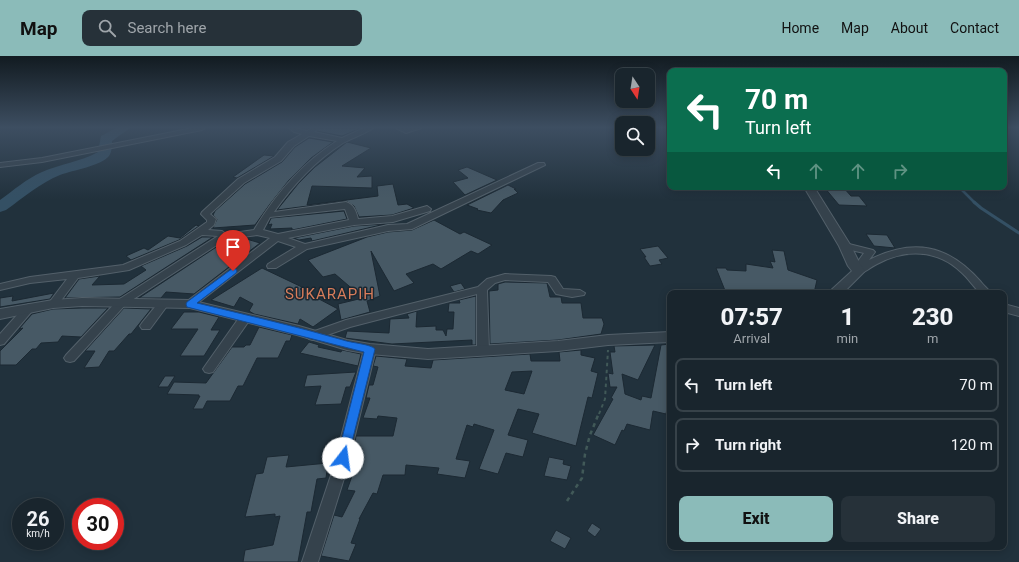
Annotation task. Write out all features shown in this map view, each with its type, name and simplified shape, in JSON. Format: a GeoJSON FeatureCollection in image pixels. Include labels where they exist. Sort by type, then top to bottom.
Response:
{"type":"FeatureCollection","features":[{"type":"Feature","properties":{"kind":"street"},"geometry":{"type":"LineString","coordinates":[[0,166],[88,152]]}},
{"type":"Feature","properties":{"kind":"street"},"geometry":{"type":"LineString","coordinates":[[0,288],[30,280],[125,268],[183,243],[212,223],[212,219],[205,214],[241,181],[278,159],[284,152]]}},
{"type":"Feature","properties":{"kind":"street"},"geometry":{"type":"LineString","coordinates":[[257,232],[267,215],[286,190],[329,152]]}},
{"type":"Feature","properties":{"kind":"street"},"geometry":{"type":"LineString","coordinates":[[272,266],[304,247],[388,228],[409,227],[541,165]]}},
{"type":"Feature","properties":{"kind":"street"},"geometry":{"type":"LineString","coordinates":[[811,190],[845,246],[851,261],[859,271]]}},
{"type":"Feature","properties":{"kind":"street"},"geometry":{"type":"LineString","coordinates":[[267,215],[347,206],[351,210],[354,222]]}},
{"type":"Feature","properties":{"kind":"street"},"geometry":{"type":"LineString","coordinates":[[190,304],[277,237],[354,222],[393,219],[427,209]]}},
{"type":"Feature","properties":{"kind":"street"},"geometry":{"type":"LineString","coordinates":[[200,232],[222,234],[223,237]]}},
{"type":"Feature","properties":{"kind":"street"},"geometry":{"type":"LineString","coordinates":[[70,358],[122,302],[223,237],[257,232],[277,237],[304,247]]}},
{"type":"Feature","properties":{"kind":"street"},"geometry":{"type":"LineString","coordinates":[[845,246],[871,252],[860,264],[857,265],[851,261]]}},
{"type":"Feature","properties":{"kind":"street"},"geometry":{"type":"LineString","coordinates":[[838,290],[859,271],[872,262],[887,255],[908,250],[923,250],[941,254],[964,269],[983,290]]}},
{"type":"Feature","properties":{"kind":"street"},"geometry":{"type":"LineString","coordinates":[[53,304],[75,275]]}},
{"type":"Feature","properties":{"kind":"street"},"geometry":{"type":"LineString","coordinates":[[313,336],[346,324],[482,289],[491,281],[505,277],[551,279],[560,292],[572,294],[580,293]]}},
{"type":"Feature","properties":{"kind":"street"},"geometry":{"type":"LineString","coordinates":[[482,289],[483,350]]}},
{"type":"Feature","properties":{"kind":"street"},"geometry":{"type":"LineString","coordinates":[[0,314],[53,304],[82,302],[190,304],[313,336],[370,349],[428,354],[558,346],[608,340],[667,337]]}},
{"type":"Feature","properties":{"kind":"street"},"geometry":{"type":"LineString","coordinates":[[146,326],[163,304]]}},
{"type":"Feature","properties":{"kind":"street"},"geometry":{"type":"LineString","coordinates":[[0,342],[29,308]]}},
{"type":"Feature","properties":{"kind":"street"},"geometry":{"type":"LineString","coordinates":[[1007,309],[1019,312]]}},
{"type":"Feature","properties":{"kind":"street"},"geometry":{"type":"LineString","coordinates":[[210,369],[245,318]]}},
{"type":"Feature","properties":{"kind":"street"},"geometry":{"type":"LineString","coordinates":[[310,562],[339,472],[370,349]]}},
{"type":"Feature","properties":{"kind":"path"},"geometry":{"type":"LineString","coordinates":[[567,501],[582,478],[585,454],[590,435],[605,399],[608,340]]}},
{"type":"Feature","properties":{"kind":"building"},"geometry":{"type":"Polygon","coordinates":[[[291,152],[320,152],[311,158],[289,180],[255,225],[213,228],[217,219],[213,215],[215,211],[245,184],[282,162],[291,152]]]}},
{"type":"Feature","properties":{"kind":"building"},"geometry":{"type":"Polygon","coordinates":[[[335,152],[365,152],[342,166],[365,168],[357,177],[372,176],[372,188],[312,186],[307,205],[378,196],[377,186],[393,184],[398,205],[407,204],[414,208],[392,215],[359,217],[354,206],[346,201],[277,210],[298,184],[315,167],[335,152]]]}},
{"type":"Feature","properties":{"kind":"building"},"geometry":{"type":"Polygon","coordinates":[[[264,155],[274,156],[237,178],[233,177],[264,155]]]}},
{"type":"Feature","properties":{"kind":"building"},"geometry":{"type":"Polygon","coordinates":[[[467,167],[497,180],[465,195],[453,182],[468,178],[458,170],[467,167]]]}},
{"type":"Feature","properties":{"kind":"building"},"geometry":{"type":"Polygon","coordinates":[[[508,185],[516,189],[514,189],[518,193],[503,200],[491,213],[477,210],[478,209],[467,205],[508,185]]]}},
{"type":"Feature","properties":{"kind":"building"},"geometry":{"type":"Polygon","coordinates":[[[826,190],[846,190],[851,196],[859,196],[867,206],[839,205],[826,190]]]}},
{"type":"Feature","properties":{"kind":"building"},"geometry":{"type":"Polygon","coordinates":[[[344,211],[347,219],[292,230],[292,228],[270,229],[272,224],[268,225],[271,218],[344,211]]]}},
{"type":"Feature","properties":{"kind":"building"},"geometry":{"type":"Polygon","coordinates":[[[434,220],[460,234],[464,232],[492,245],[478,254],[471,251],[441,269],[433,264],[406,274],[414,283],[394,291],[371,251],[380,296],[367,301],[370,312],[341,320],[338,304],[363,298],[335,274],[323,277],[308,260],[367,237],[388,232],[412,230],[434,220]]]}},
{"type":"Feature","properties":{"kind":"building"},"geometry":{"type":"Polygon","coordinates":[[[385,224],[312,241],[311,238],[299,240],[294,238],[354,226],[385,224]]]}},
{"type":"Feature","properties":{"kind":"building"},"geometry":{"type":"Polygon","coordinates":[[[196,225],[199,226],[179,240],[131,260],[126,256],[144,248],[148,250],[168,236],[180,238],[196,225]]]}},
{"type":"Feature","properties":{"kind":"building"},"geometry":{"type":"Polygon","coordinates":[[[866,234],[887,235],[895,248],[874,246],[866,234]]]}},
{"type":"Feature","properties":{"kind":"building"},"geometry":{"type":"Polygon","coordinates":[[[202,237],[213,237],[120,297],[65,298],[79,279],[100,276],[92,285],[124,284],[146,270],[141,266],[187,246],[202,237]]]}},
{"type":"Feature","properties":{"kind":"building"},"geometry":{"type":"Polygon","coordinates":[[[243,238],[260,243],[194,294],[166,292],[161,298],[139,298],[227,240],[243,238]]]}},
{"type":"Feature","properties":{"kind":"building"},"geometry":{"type":"Polygon","coordinates":[[[658,246],[668,258],[659,260],[662,264],[650,266],[640,249],[658,246]]]}},
{"type":"Feature","properties":{"kind":"building"},"geometry":{"type":"Polygon","coordinates":[[[772,250],[784,251],[788,270],[817,280],[815,290],[725,290],[716,268],[746,271],[746,264],[773,268],[770,261],[775,262],[772,250]]]}},
{"type":"Feature","properties":{"kind":"building"},"geometry":{"type":"Polygon","coordinates":[[[262,268],[304,288],[300,289],[338,309],[313,327],[300,319],[298,324],[254,314],[249,311],[253,304],[240,297],[234,307],[211,300],[262,268]]]}},
{"type":"Feature","properties":{"kind":"building"},"geometry":{"type":"Polygon","coordinates":[[[505,282],[547,283],[550,297],[561,297],[562,303],[581,303],[583,318],[602,318],[604,324],[601,334],[558,340],[490,344],[489,291],[498,290],[498,284],[505,282]]]}},
{"type":"Feature","properties":{"kind":"building"},"geometry":{"type":"Polygon","coordinates":[[[461,283],[465,289],[454,292],[450,286],[461,283]]]}},
{"type":"Feature","properties":{"kind":"building"},"geometry":{"type":"Polygon","coordinates":[[[54,293],[50,299],[0,307],[0,298],[13,296],[12,301],[54,293]]]}},
{"type":"Feature","properties":{"kind":"building"},"geometry":{"type":"Polygon","coordinates":[[[476,296],[476,345],[472,345],[472,340],[392,344],[345,338],[347,331],[389,333],[390,319],[409,318],[407,314],[417,311],[416,327],[436,326],[436,330],[443,330],[446,336],[447,329],[453,329],[454,312],[448,312],[449,303],[460,303],[459,300],[476,296]]]}},
{"type":"Feature","properties":{"kind":"building"},"geometry":{"type":"Polygon","coordinates":[[[108,308],[81,337],[62,336],[58,342],[41,343],[36,349],[32,349],[16,365],[0,365],[0,351],[23,328],[19,329],[32,314],[53,309],[108,308]]]}},
{"type":"Feature","properties":{"kind":"building"},"geometry":{"type":"Polygon","coordinates":[[[124,308],[151,309],[131,334],[129,334],[114,351],[109,351],[99,367],[84,368],[95,351],[85,351],[124,308]]]}},
{"type":"Feature","properties":{"kind":"building"},"geometry":{"type":"Polygon","coordinates":[[[184,312],[199,312],[219,317],[211,330],[220,330],[204,356],[180,356],[198,329],[171,329],[184,312]]]}},
{"type":"Feature","properties":{"kind":"building"},"geometry":{"type":"Polygon","coordinates":[[[259,327],[292,335],[290,341],[286,341],[278,358],[257,358],[243,386],[238,386],[230,401],[207,401],[203,409],[193,409],[200,396],[198,396],[199,395],[167,394],[174,382],[206,383],[232,347],[244,347],[246,345],[250,345],[259,327]]]}},
{"type":"Feature","properties":{"kind":"building"},"geometry":{"type":"Polygon","coordinates":[[[309,342],[319,345],[318,347],[341,352],[342,350],[361,354],[358,366],[300,353],[309,342]]]}},
{"type":"Feature","properties":{"kind":"building"},"geometry":{"type":"Polygon","coordinates":[[[667,344],[666,414],[653,411],[650,430],[627,424],[624,431],[622,430],[615,445],[593,435],[613,399],[611,398],[617,387],[610,387],[608,373],[613,374],[610,352],[615,352],[614,346],[655,345],[638,380],[622,374],[625,394],[641,400],[642,396],[651,398],[661,345],[667,344]]]}},
{"type":"Feature","properties":{"kind":"building"},"geometry":{"type":"Polygon","coordinates":[[[581,350],[581,355],[595,358],[591,371],[598,373],[592,398],[588,397],[576,446],[532,433],[539,414],[518,409],[508,435],[528,440],[523,457],[506,453],[498,474],[479,469],[494,430],[474,424],[473,427],[467,425],[456,459],[470,461],[465,478],[437,474],[439,468],[406,465],[405,475],[383,475],[377,494],[373,493],[359,519],[351,543],[356,544],[349,561],[321,556],[334,515],[342,517],[355,491],[347,490],[352,476],[354,476],[362,448],[354,448],[356,436],[393,436],[397,418],[378,416],[377,419],[363,418],[370,398],[366,398],[369,385],[373,385],[378,367],[373,366],[376,356],[407,359],[405,366],[431,368],[433,360],[530,354],[531,361],[560,361],[559,352],[581,350]],[[532,371],[512,372],[505,390],[524,394],[532,371]]]}},
{"type":"Feature","properties":{"kind":"building"},"geometry":{"type":"Polygon","coordinates":[[[356,372],[350,387],[346,387],[341,404],[315,405],[321,386],[304,387],[307,375],[356,372]]]}},
{"type":"Feature","properties":{"kind":"building"},"geometry":{"type":"Polygon","coordinates":[[[165,376],[175,376],[168,387],[158,387],[165,376]]]}},
{"type":"Feature","properties":{"kind":"building"},"geometry":{"type":"Polygon","coordinates":[[[289,455],[286,467],[328,463],[326,478],[317,479],[311,512],[307,512],[298,562],[243,562],[245,550],[273,545],[280,516],[275,517],[275,514],[245,517],[256,474],[263,473],[267,457],[289,455]]]}},
{"type":"Feature","properties":{"kind":"building"},"geometry":{"type":"Polygon","coordinates":[[[549,457],[564,460],[563,464],[571,466],[567,480],[544,476],[549,457]]]}},
{"type":"Feature","properties":{"kind":"building"},"geometry":{"type":"Polygon","coordinates":[[[592,523],[601,529],[595,537],[587,531],[592,523]]]}},
{"type":"Feature","properties":{"kind":"building"},"geometry":{"type":"Polygon","coordinates":[[[556,530],[571,538],[565,549],[550,541],[556,530]]]}},
{"type":"Feature","properties":{"kind":"waterway"},"geometry":{"type":"LineString","coordinates":[[0,207],[33,183],[47,175],[86,163],[98,158],[104,154],[104,152]]}},
{"type":"Feature","properties":{"kind":"waterway"},"geometry":{"type":"LineString","coordinates":[[962,190],[974,202]]}},
{"type":"Feature","properties":{"kind":"waterway"},"geometry":{"type":"LineString","coordinates":[[974,202],[1019,233]]}},
{"type":"Feature","properties":{"kind":"district","name":"SUKARAPIH"},"geometry":{"type":"Point","coordinates":[330,294]}},
{"type":"Feature","properties":{"kind":"route"},"geometry":{"type":"LineString","coordinates":[[233,271],[190,304],[299,331],[347,345],[370,349],[358,403],[343,458]]}}]}
